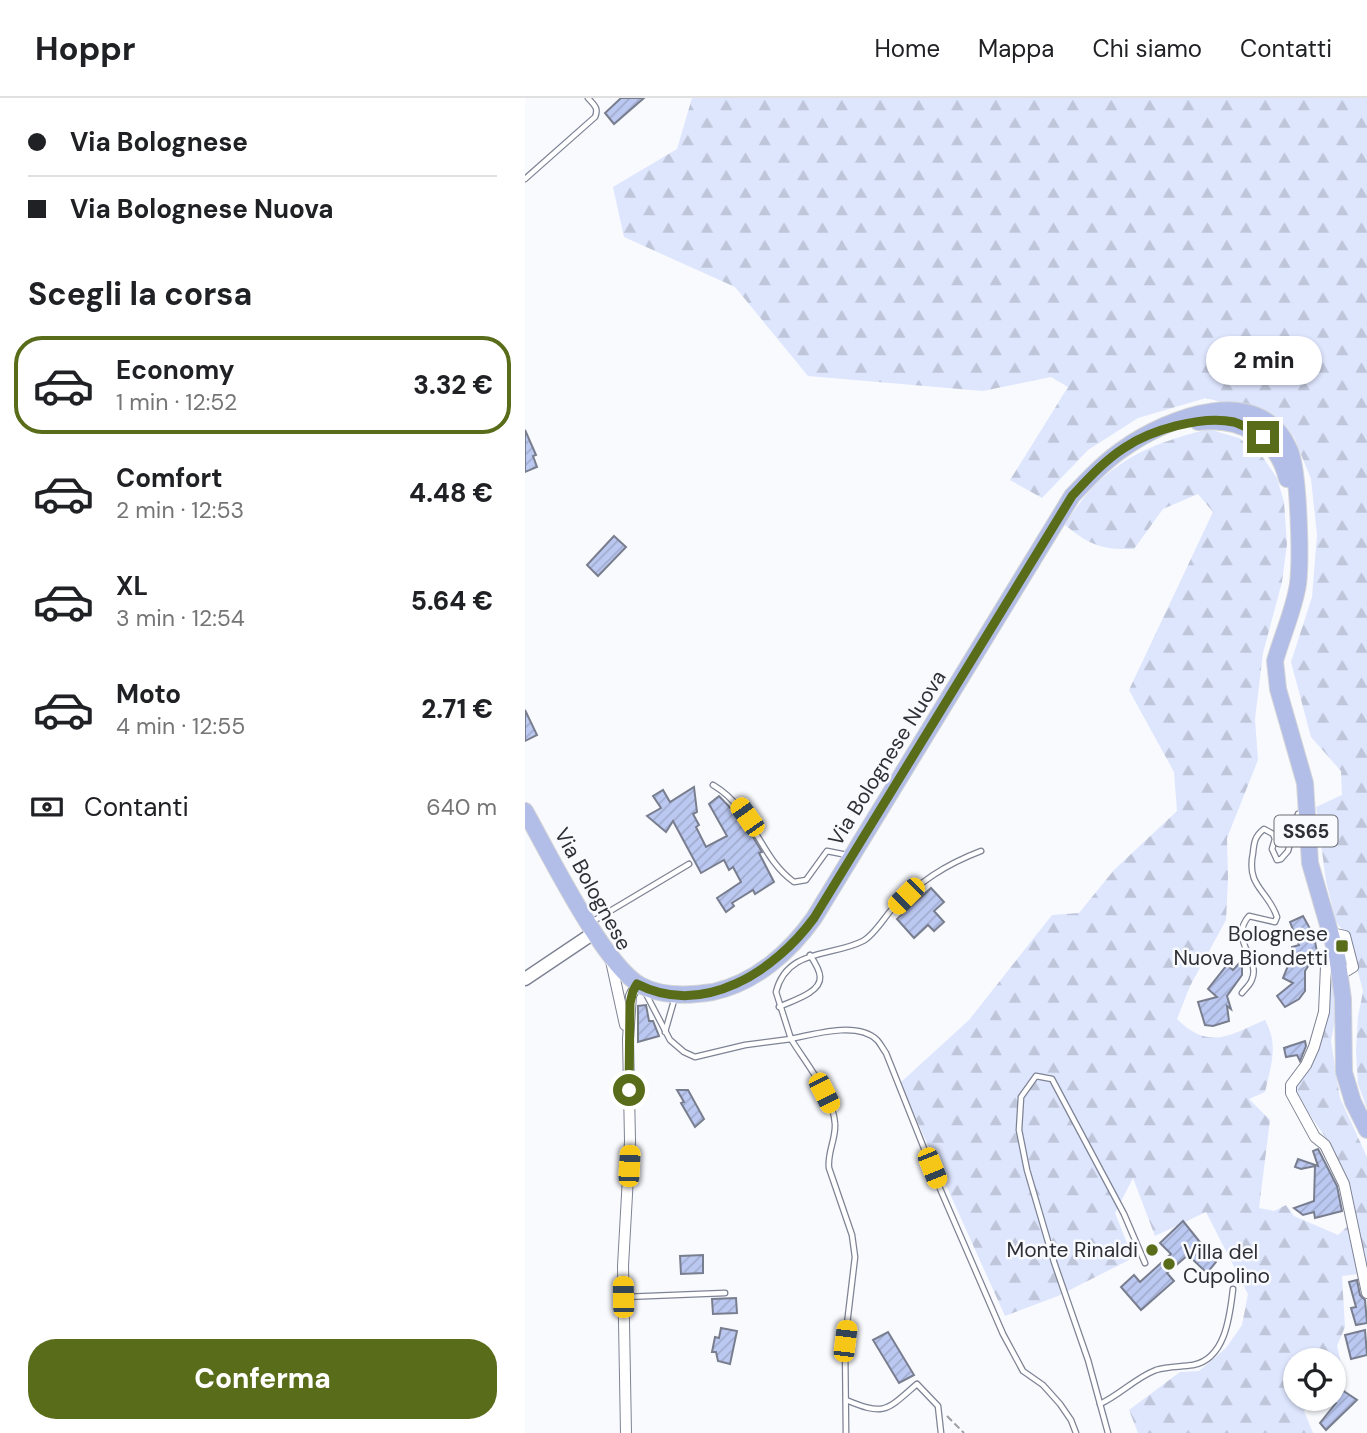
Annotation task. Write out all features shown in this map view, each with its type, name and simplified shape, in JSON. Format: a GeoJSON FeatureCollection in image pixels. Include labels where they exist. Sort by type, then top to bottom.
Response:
{"type":"FeatureCollection","features":[{"type":"Feature","properties":{"kind":"main road","name":"Via Bolognese Nuova"},"geometry":{"type":"LineString","coordinates":[[609,955],[638,987],[675,996],[722,990],[762,970],[782,955],[798,940],[814,918],[1072,496],[1097,469],[1149,433],[1215,420],[1234,422],[1263,437],[1282,462],[1297,529],[1298,585],[1275,661],[1275,670],[1305,783],[1310,863],[1337,956],[1343,999],[1344,1072],[1353,1102],[1367,1130]]}},
{"type":"Feature","properties":{"kind":"main road","name":"Via Bolognese"},"geometry":{"type":"LineString","coordinates":[[525,811],[609,955]]}},
{"type":"Feature","properties":{"kind":"street"},"geometry":{"type":"LineString","coordinates":[[525,979],[592,928]]}},
{"type":"Feature","properties":{"kind":"street"},"geometry":{"type":"LineString","coordinates":[[1331,933],[1345,936],[1353,967],[1340,975]]}},
{"type":"Feature","properties":{"kind":"street","name":"Via Bolognese"},"geometry":{"type":"LineString","coordinates":[[609,955],[619,989],[628,1039],[630,1141],[622,1266],[626,1433]]}},
{"type":"Feature","properties":{"kind":"street"},"geometry":{"type":"LineString","coordinates":[[1337,956],[1327,966],[1324,1012],[1314,1047],[1306,1065],[1291,1086],[1291,1093],[1315,1137],[1325,1145],[1344,1184],[1367,1293]]}},
{"type":"Feature","properties":{"kind":"street"},"geometry":{"type":"LineString","coordinates":[[619,989],[638,987]]}},
{"type":"Feature","properties":{"kind":"street","name":"Via Bolognese"},"geometry":{"type":"LineString","coordinates":[[628,1039],[638,987]]}},
{"type":"Feature","properties":{"kind":"lane"},"geometry":{"type":"LineString","coordinates":[[525,178],[595,117],[596,107],[588,98]]}},
{"type":"Feature","properties":{"kind":"lane"},"geometry":{"type":"LineString","coordinates":[[713,785],[737,803],[774,862],[794,882],[806,880],[827,851],[851,857]]}},
{"type":"Feature","properties":{"kind":"lane"},"geometry":{"type":"LineString","coordinates":[[1242,993],[1253,978],[1241,938],[1246,919],[1249,916],[1275,922],[1277,917],[1253,878],[1250,866],[1255,838],[1264,829],[1273,834],[1275,839],[1272,849],[1277,860],[1281,859],[1287,851],[1298,814],[1306,811]]}},
{"type":"Feature","properties":{"kind":"lane"},"geometry":{"type":"LineString","coordinates":[[846,1433],[845,1341],[855,1257],[829,1168],[828,1159],[835,1125],[832,1109],[791,1039],[776,992],[782,978],[798,962],[810,955],[865,940],[906,896],[936,871],[981,850]]}},
{"type":"Feature","properties":{"kind":"lane"},"geometry":{"type":"LineString","coordinates":[[592,928],[689,864]]}},
{"type":"Feature","properties":{"kind":"lane"},"geometry":{"type":"LineString","coordinates":[[779,1007],[810,992],[818,985],[820,972],[810,955]]}},
{"type":"Feature","properties":{"kind":"lane"},"geometry":{"type":"LineString","coordinates":[[638,987],[665,1033],[684,1052],[695,1057],[745,1045],[838,1030],[861,1032],[875,1038],[886,1053],[941,1191],[1003,1334],[1023,1371],[1043,1385],[1071,1420],[1076,1433]]}},
{"type":"Feature","properties":{"kind":"lane"},"geometry":{"type":"LineString","coordinates":[[665,1033],[675,996]]}},
{"type":"Feature","properties":{"kind":"lane"},"geometry":{"type":"LineString","coordinates":[[1108,1433],[1088,1360],[1054,1262],[1027,1170],[1019,1130],[1021,1097],[1036,1076],[1052,1079],[1124,1214],[1145,1263]]}},
{"type":"Feature","properties":{"kind":"lane"},"geometry":{"type":"LineString","coordinates":[[1100,1404],[1156,1370],[1203,1361],[1220,1345],[1232,1313],[1233,1289]]}},
{"type":"Feature","properties":{"kind":"lane"},"geometry":{"type":"LineString","coordinates":[[623,1297],[725,1293]]}},
{"type":"Feature","properties":{"kind":"lane"},"geometry":{"type":"LineString","coordinates":[[846,1401],[875,1411],[886,1408],[917,1384],[938,1406],[941,1433]]}},
{"type":"Feature","properties":{"kind":"path"},"geometry":{"type":"LineString","coordinates":[[938,1406],[964,1433]]}},
{"type":"Feature","properties":{"kind":"green space"},"geometry":{"type":"Polygon","coordinates":[[[692,98],[1367,98],[1367,1108],[1358,1084],[1356,1051],[1363,991],[1349,938],[1336,922],[1326,881],[1316,807],[1342,795],[1341,771],[1311,737],[1291,662],[1312,597],[1317,535],[1311,479],[1294,437],[1259,412],[1206,398],[1138,418],[1088,450],[1042,498],[1010,480],[1068,387],[1051,377],[983,391],[808,376],[735,287],[624,237],[613,187],[677,149],[692,98]]]}},
{"type":"Feature","properties":{"kind":"green space"},"geometry":{"type":"Polygon","coordinates":[[[1208,429],[1239,438],[1262,456],[1277,478],[1284,502],[1287,544],[1282,582],[1263,653],[1255,719],[1258,760],[1227,838],[1226,920],[1190,986],[1177,1019],[1199,1035],[1210,1037],[1230,1035],[1265,1020],[1272,1038],[1271,1064],[1265,1092],[1249,1099],[1270,1120],[1259,1208],[1274,1211],[1286,1205],[1294,1216],[1338,1235],[1356,1215],[1346,1177],[1332,1147],[1295,1093],[1295,1084],[1306,1069],[1329,972],[1335,979],[1338,1006],[1331,1041],[1340,1098],[1367,1157],[1367,1273],[1342,1276],[1345,1327],[1337,1348],[1283,1348],[1283,1411],[1304,1411],[1313,1433],[1138,1433],[1129,1410],[1180,1372],[1199,1371],[1226,1348],[1242,1325],[1248,1294],[1206,1212],[1155,1236],[1133,1178],[1115,1213],[1133,1258],[1058,1296],[1005,1316],[900,1083],[969,1020],[1052,915],[1079,913],[1114,870],[1177,811],[1174,772],[1129,690],[1213,512],[1198,494],[1163,509],[1134,549],[1096,545],[1064,524],[1085,496],[1112,470],[1137,454],[1208,429]]]}},
{"type":"Feature","properties":{"kind":"building"},"geometry":{"type":"Polygon","coordinates":[[[621,98],[644,98],[614,124],[605,113],[621,98]]]}},
{"type":"Feature","properties":{"kind":"building"},"geometry":{"type":"Polygon","coordinates":[[[525,430],[536,455],[533,456],[537,467],[525,472],[525,430]]]}},
{"type":"Feature","properties":{"kind":"building"},"geometry":{"type":"Polygon","coordinates":[[[614,536],[626,547],[598,576],[587,565],[614,536]]]}},
{"type":"Feature","properties":{"kind":"building"},"geometry":{"type":"Polygon","coordinates":[[[525,710],[537,735],[525,741],[525,710]]]}},
{"type":"Feature","properties":{"kind":"building"},"geometry":{"type":"Polygon","coordinates":[[[694,787],[697,812],[693,814],[706,847],[727,836],[709,804],[719,796],[744,822],[762,852],[759,853],[774,882],[755,894],[753,890],[732,903],[734,906],[726,912],[717,898],[741,882],[733,867],[729,870],[724,860],[701,873],[673,821],[666,832],[647,816],[661,808],[653,796],[663,790],[670,802],[694,787]]]}},
{"type":"Feature","properties":{"kind":"building"},"geometry":{"type":"Polygon","coordinates":[[[931,888],[944,902],[934,911],[944,922],[934,931],[928,925],[914,938],[897,919],[931,888]]]}},
{"type":"Feature","properties":{"kind":"building"},"geometry":{"type":"Polygon","coordinates":[[[1303,916],[1314,936],[1317,952],[1305,971],[1305,991],[1299,999],[1285,1007],[1277,996],[1293,983],[1283,978],[1292,956],[1292,947],[1299,945],[1290,922],[1303,916]]]}},
{"type":"Feature","properties":{"kind":"building"},"geometry":{"type":"Polygon","coordinates":[[[1242,960],[1242,975],[1227,996],[1231,1009],[1227,1006],[1229,1021],[1213,1026],[1205,1025],[1198,1002],[1217,997],[1208,989],[1227,965],[1233,970],[1242,960]]]}},
{"type":"Feature","properties":{"kind":"building"},"geometry":{"type":"Polygon","coordinates":[[[646,1005],[649,1021],[653,1021],[659,1036],[638,1042],[638,1006],[646,1005]]]}},
{"type":"Feature","properties":{"kind":"building"},"geometry":{"type":"Polygon","coordinates":[[[1305,1041],[1306,1046],[1300,1061],[1297,1055],[1286,1057],[1284,1048],[1305,1041]]]}},
{"type":"Feature","properties":{"kind":"building"},"geometry":{"type":"Polygon","coordinates":[[[677,1090],[688,1090],[704,1119],[695,1127],[681,1103],[684,1102],[677,1090]]]}},
{"type":"Feature","properties":{"kind":"building"},"geometry":{"type":"Polygon","coordinates":[[[1318,1149],[1337,1186],[1342,1211],[1315,1218],[1314,1212],[1303,1215],[1294,1208],[1314,1201],[1315,1166],[1301,1169],[1295,1167],[1298,1159],[1318,1166],[1313,1151],[1318,1149]]]}},
{"type":"Feature","properties":{"kind":"building","name":"Villa del Cupolino"},"geometry":{"type":"Polygon","coordinates":[[[1183,1221],[1216,1262],[1207,1273],[1188,1255],[1167,1273],[1174,1281],[1141,1310],[1121,1287],[1134,1275],[1140,1282],[1171,1254],[1160,1243],[1183,1221]]]}},
{"type":"Feature","properties":{"kind":"building"},"geometry":{"type":"Polygon","coordinates":[[[703,1255],[703,1273],[681,1274],[680,1256],[703,1255]]]}},
{"type":"Feature","properties":{"kind":"building"},"geometry":{"type":"Polygon","coordinates":[[[1357,1280],[1360,1295],[1365,1300],[1367,1323],[1356,1325],[1351,1308],[1356,1307],[1349,1282],[1357,1280]]]}},
{"type":"Feature","properties":{"kind":"building"},"geometry":{"type":"Polygon","coordinates":[[[736,1298],[737,1313],[713,1314],[712,1299],[736,1298]]]}},
{"type":"Feature","properties":{"kind":"building"},"geometry":{"type":"Polygon","coordinates":[[[721,1328],[737,1331],[730,1364],[718,1361],[716,1352],[712,1352],[715,1337],[719,1338],[721,1328]]]}},
{"type":"Feature","properties":{"kind":"building"},"geometry":{"type":"Polygon","coordinates":[[[1365,1330],[1367,1355],[1351,1359],[1345,1335],[1365,1330]]]}},
{"type":"Feature","properties":{"kind":"building"},"geometry":{"type":"Polygon","coordinates":[[[888,1332],[914,1375],[899,1383],[873,1340],[888,1332]]]}},
{"type":"Feature","properties":{"kind":"building"},"geometry":{"type":"Polygon","coordinates":[[[1346,1393],[1357,1400],[1346,1411],[1346,1393]]]}},
{"type":"Feature","properties":{"kind":"building"},"geometry":{"type":"Polygon","coordinates":[[[1330,1411],[1346,1411],[1326,1430],[1320,1423],[1330,1411]]]}},
{"type":"Feature","properties":{"kind":"place","name":"Bolognese Nuova Biondetti"},"geometry":{"type":"Point","coordinates":[1342,946]}},
{"type":"Feature","properties":{"kind":"place","name":"Monte Rinaldi"},"geometry":{"type":"Point","coordinates":[1152,1250]}},
{"type":"Feature","properties":{"kind":"place","name":"Villa del Cupolino"},"geometry":{"type":"Point","coordinates":[1169,1264]}},
{"type":"Feature","properties":{"kind":"route"},"geometry":{"type":"LineString","coordinates":[[629,1090],[630,1003],[637,984],[675,996],[722,990],[762,970],[798,940],[1072,496],[1097,469],[1149,433],[1181,425],[1215,420],[1234,422],[1263,437]]}}]}
